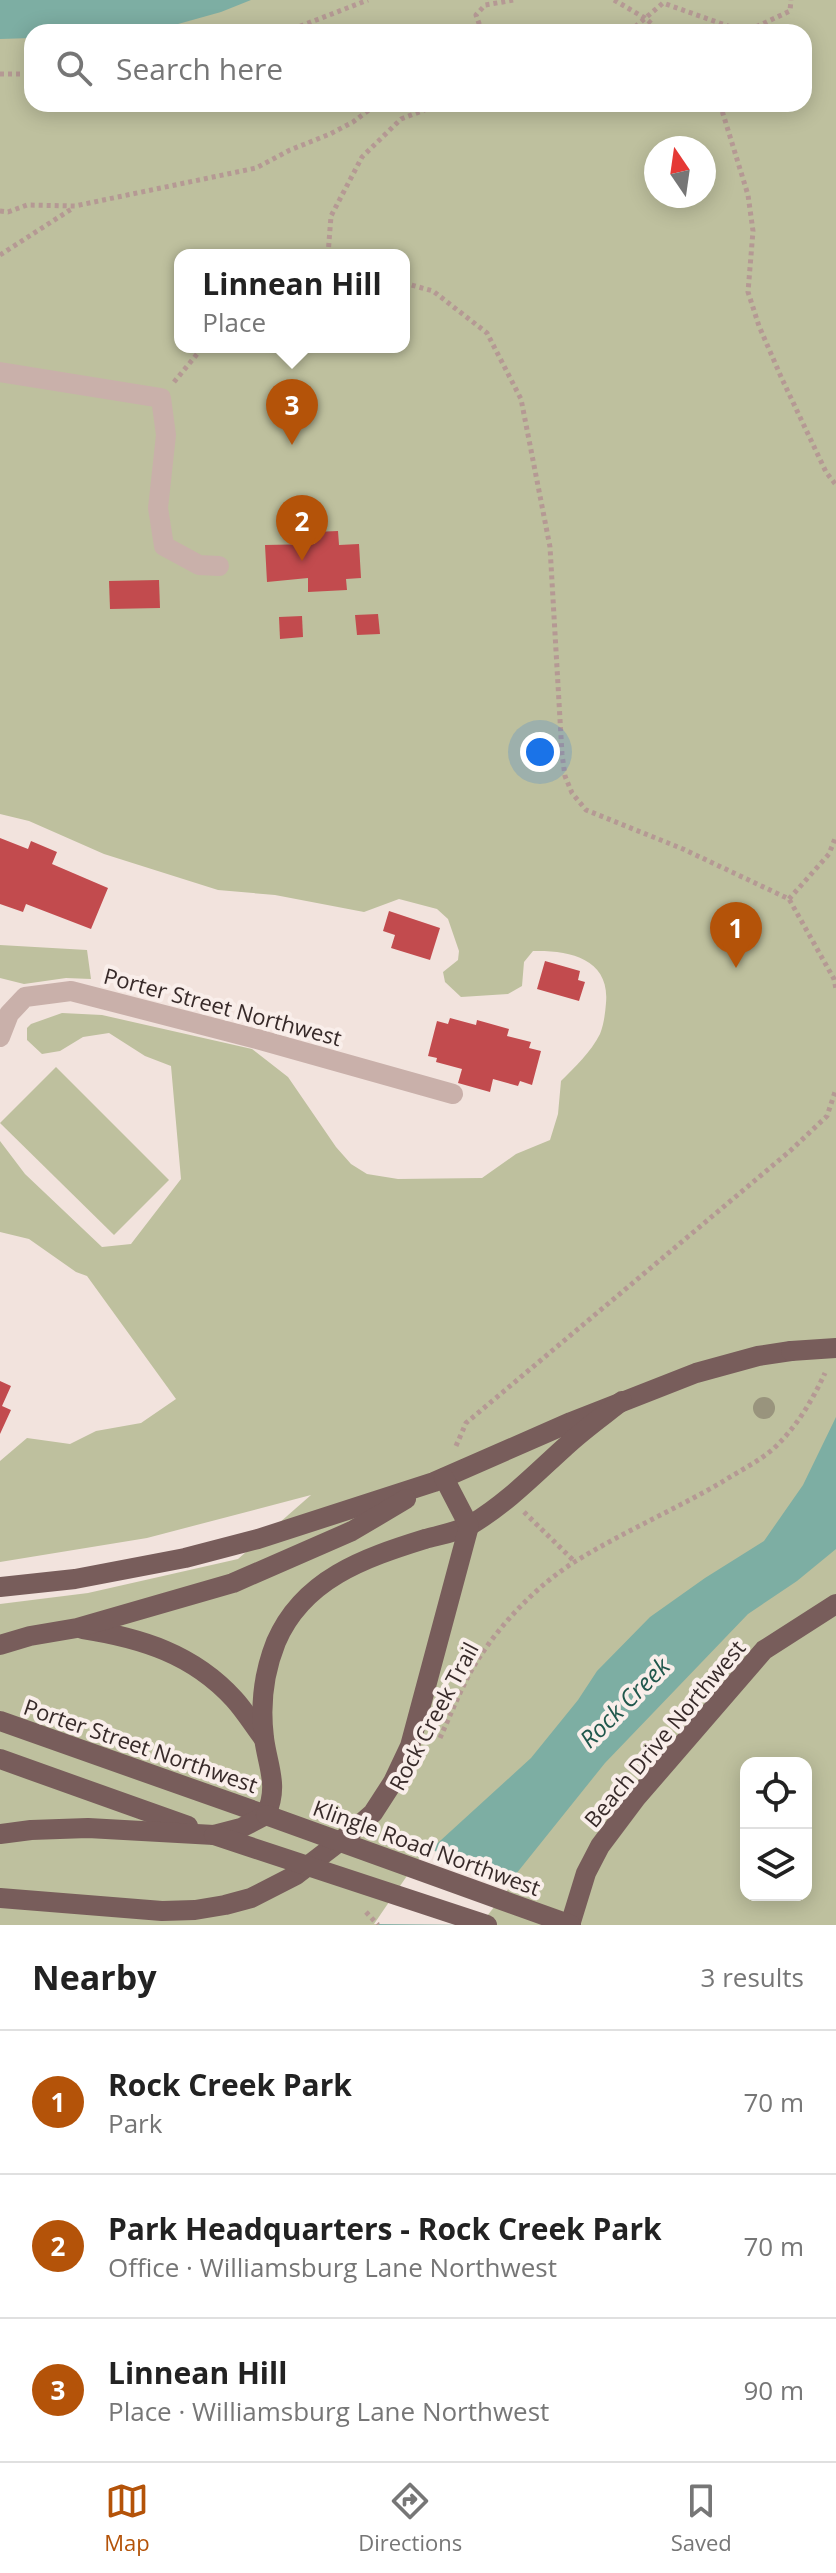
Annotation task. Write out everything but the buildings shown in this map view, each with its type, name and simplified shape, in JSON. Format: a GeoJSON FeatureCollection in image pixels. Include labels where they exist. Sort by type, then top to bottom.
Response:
{"type":"FeatureCollection","features":[{"type":"Feature","properties":{"kind":"main road"},"geometry":{"type":"LineString","coordinates":[[0,1645],[77,1628],[192,1596],[255,1574],[352,1531],[439,1480],[513,1446],[721,1365],[791,1351],[832,1356]]}},
{"type":"Feature","properties":{"kind":"main road"},"geometry":{"type":"LineString","coordinates":[[214,1835],[241,1828],[266,1815],[273,1794],[265,1742],[263,1695],[267,1671],[284,1625],[296,1607],[315,1589],[357,1563],[469,1526],[513,1496],[568,1444],[622,1401]]}},
{"type":"Feature","properties":{"kind":"main road"},"geometry":{"type":"LineString","coordinates":[[0,1898],[162,1911],[210,1908],[251,1898],[296,1875],[373,1813],[393,1782],[410,1746],[469,1526],[439,1480]]}},
{"type":"Feature","properties":{"kind":"main road"},"geometry":{"type":"LineString","coordinates":[[0,1587],[75,1579],[185,1558],[258,1539],[439,1480]]}},
{"type":"Feature","properties":{"kind":"main road","name":"Beach Drive Northwest"},"geometry":{"type":"LineString","coordinates":[[570,1925],[586,1873],[600,1846],[636,1798],[764,1650],[836,1604]]}},
{"type":"Feature","properties":{"kind":"main road"},"geometry":{"type":"LineString","coordinates":[[77,1628],[139,1639],[195,1666],[234,1698],[265,1742]]}},
{"type":"Feature","properties":{"kind":"main road","name":"Porter Street Northwest"},"geometry":{"type":"LineString","coordinates":[[5,1723],[266,1815]]}},
{"type":"Feature","properties":{"kind":"main road"},"geometry":{"type":"LineString","coordinates":[[0,1759],[175,1828]]}},
{"type":"Feature","properties":{"kind":"main road","name":"Klingle Road Northwest"},"geometry":{"type":"LineString","coordinates":[[266,1815],[570,1925]]}},
{"type":"Feature","properties":{"kind":"main road"},"geometry":{"type":"LineString","coordinates":[[0,1834],[88,1828],[175,1828],[214,1835],[487,1925]]}},
{"type":"Feature","properties":{"kind":"street"},"geometry":{"type":"LineString","coordinates":[[0,372],[161,398],[166,435],[158,508],[164,546],[199,565],[219,566]]}},
{"type":"Feature","properties":{"kind":"street","name":"Porter Street Northwest"},"geometry":{"type":"LineString","coordinates":[[0,1037],[9,1014],[25,997],[71,991],[453,1094]]}},
{"type":"Feature","properties":{"kind":"path"},"geometry":{"type":"LineString","coordinates":[[306,24],[368,0]]}},
{"type":"Feature","properties":{"kind":"path"},"geometry":{"type":"LineString","coordinates":[[479,24],[476,15],[485,5],[514,0]]}},
{"type":"Feature","properties":{"kind":"path"},"geometry":{"type":"LineString","coordinates":[[614,0],[652,24]]}},
{"type":"Feature","properties":{"kind":"path"},"geometry":{"type":"LineString","coordinates":[[762,24],[790,11],[791,0]]}},
{"type":"Feature","properties":{"kind":"path"},"geometry":{"type":"LineString","coordinates":[[638,24],[663,3],[722,24]]}},
{"type":"Feature","properties":{"kind":"path"},"geometry":{"type":"LineString","coordinates":[[0,74],[24,74]]}},
{"type":"Feature","properties":{"kind":"path"},"geometry":{"type":"LineString","coordinates":[[0,211],[8,212],[27,205],[75,206],[256,168],[330,134],[366,112]]}},
{"type":"Feature","properties":{"kind":"path"},"geometry":{"type":"LineString","coordinates":[[328,249],[331,216],[362,157],[401,119],[419,112]]}},
{"type":"Feature","properties":{"kind":"path"},"geometry":{"type":"LineString","coordinates":[[722,112],[748,195],[753,231],[748,292],[782,379],[826,472],[836,485]]}},
{"type":"Feature","properties":{"kind":"path"},"geometry":{"type":"LineString","coordinates":[[0,255],[75,206]]}},
{"type":"Feature","properties":{"kind":"path"},"geometry":{"type":"LineString","coordinates":[[410,285],[433,291],[487,333],[521,399],[550,547],[562,754],[565,776],[572,793],[586,810],[683,849],[789,899],[834,979],[836,989]]}},
{"type":"Feature","properties":{"kind":"path"},"geometry":{"type":"LineString","coordinates":[[161,398],[198,353]]}},
{"type":"Feature","properties":{"kind":"path"},"geometry":{"type":"LineString","coordinates":[[789,899],[829,854],[836,836]]}},
{"type":"Feature","properties":{"kind":"path"},"geometry":{"type":"LineString","coordinates":[[439,1480],[466,1423],[790,1151],[827,1116],[836,1089]]}},
{"type":"Feature","properties":{"kind":"path","name":"Rock Creek Trail"},"geometry":{"type":"LineString","coordinates":[[438,1742],[474,1666],[494,1637],[533,1596],[575,1562],[676,1509],[759,1460],[794,1426],[810,1403],[832,1356]]}},
{"type":"Feature","properties":{"kind":"path"},"geometry":{"type":"LineString","coordinates":[[521,1509],[575,1562]]}},
{"type":"Feature","properties":{"kind":"green space"},"geometry":{"type":"Polygon","coordinates":[[[0,0],[836,0],[836,1925],[0,1925],[0,1604],[88,1593],[238,1559],[311,1495],[147,1538],[0,1562],[0,1461],[27,1438],[70,1444],[96,1431],[141,1423],[176,1399],[87,1276],[76,1272],[29,1239],[0,1232],[0,1141],[25,1174],[102,1247],[131,1244],[181,1179],[171,1066],[145,1056],[109,1033],[83,1037],[60,1051],[42,1054],[27,1040],[27,1028],[62,1013],[102,1015],[252,1049],[288,1077],[336,1147],[351,1164],[367,1174],[398,1179],[482,1178],[516,1154],[550,1140],[558,1114],[561,1081],[596,1041],[606,1003],[606,988],[594,967],[573,955],[547,951],[533,951],[524,962],[522,986],[508,994],[461,997],[445,982],[443,972],[458,960],[459,951],[448,919],[437,909],[399,899],[364,912],[275,895],[218,890],[104,854],[29,821],[0,814],[0,0]]]}},
{"type":"Feature","properties":{"kind":"green space"},"geometry":{"type":"Polygon","coordinates":[[[0,945],[87,950],[91,979],[66,978],[24,984],[0,978],[0,945]]]}},
{"type":"Feature","properties":{"kind":"green space"},"geometry":{"type":"Polygon","coordinates":[[[56,1067],[169,1180],[114,1235],[0,1123],[56,1067]]]}},
{"type":"Feature","properties":{"kind":"water"},"geometry":{"type":"Polygon","coordinates":[[[0,0],[251,0],[178,24],[24,24],[24,38],[0,39],[0,0]]]}},
{"type":"Feature","properties":{"kind":"water","name":"Rock Creek"},"geometry":{"type":"Polygon","coordinates":[[[836,1417],[836,1549],[797,1581],[748,1614],[605,1763],[475,1925],[378,1925],[429,1851],[531,1758],[597,1671],[650,1617],[764,1541],[803,1485],[836,1417]]]}},
{"type":"Feature","properties":{"kind":"pier"},"geometry":{"type":"Polygon","coordinates":[[[426,1848],[516,1879],[480,1925],[374,1924],[426,1848]]]}},
{"type":"Feature","properties":{"kind":"place","name":"Linnean Hill"},"geometry":{"type":"Point","coordinates":[292,445]}},
{"type":"Feature","properties":{"kind":"place","name":"Park Headquarters - Rock Creek Park"},"geometry":{"type":"Point","coordinates":[302,561]}},
{"type":"Feature","properties":{"kind":"place","name":"Rock Creek Park"},"geometry":{"type":"Point","coordinates":[736,968]}}]}
